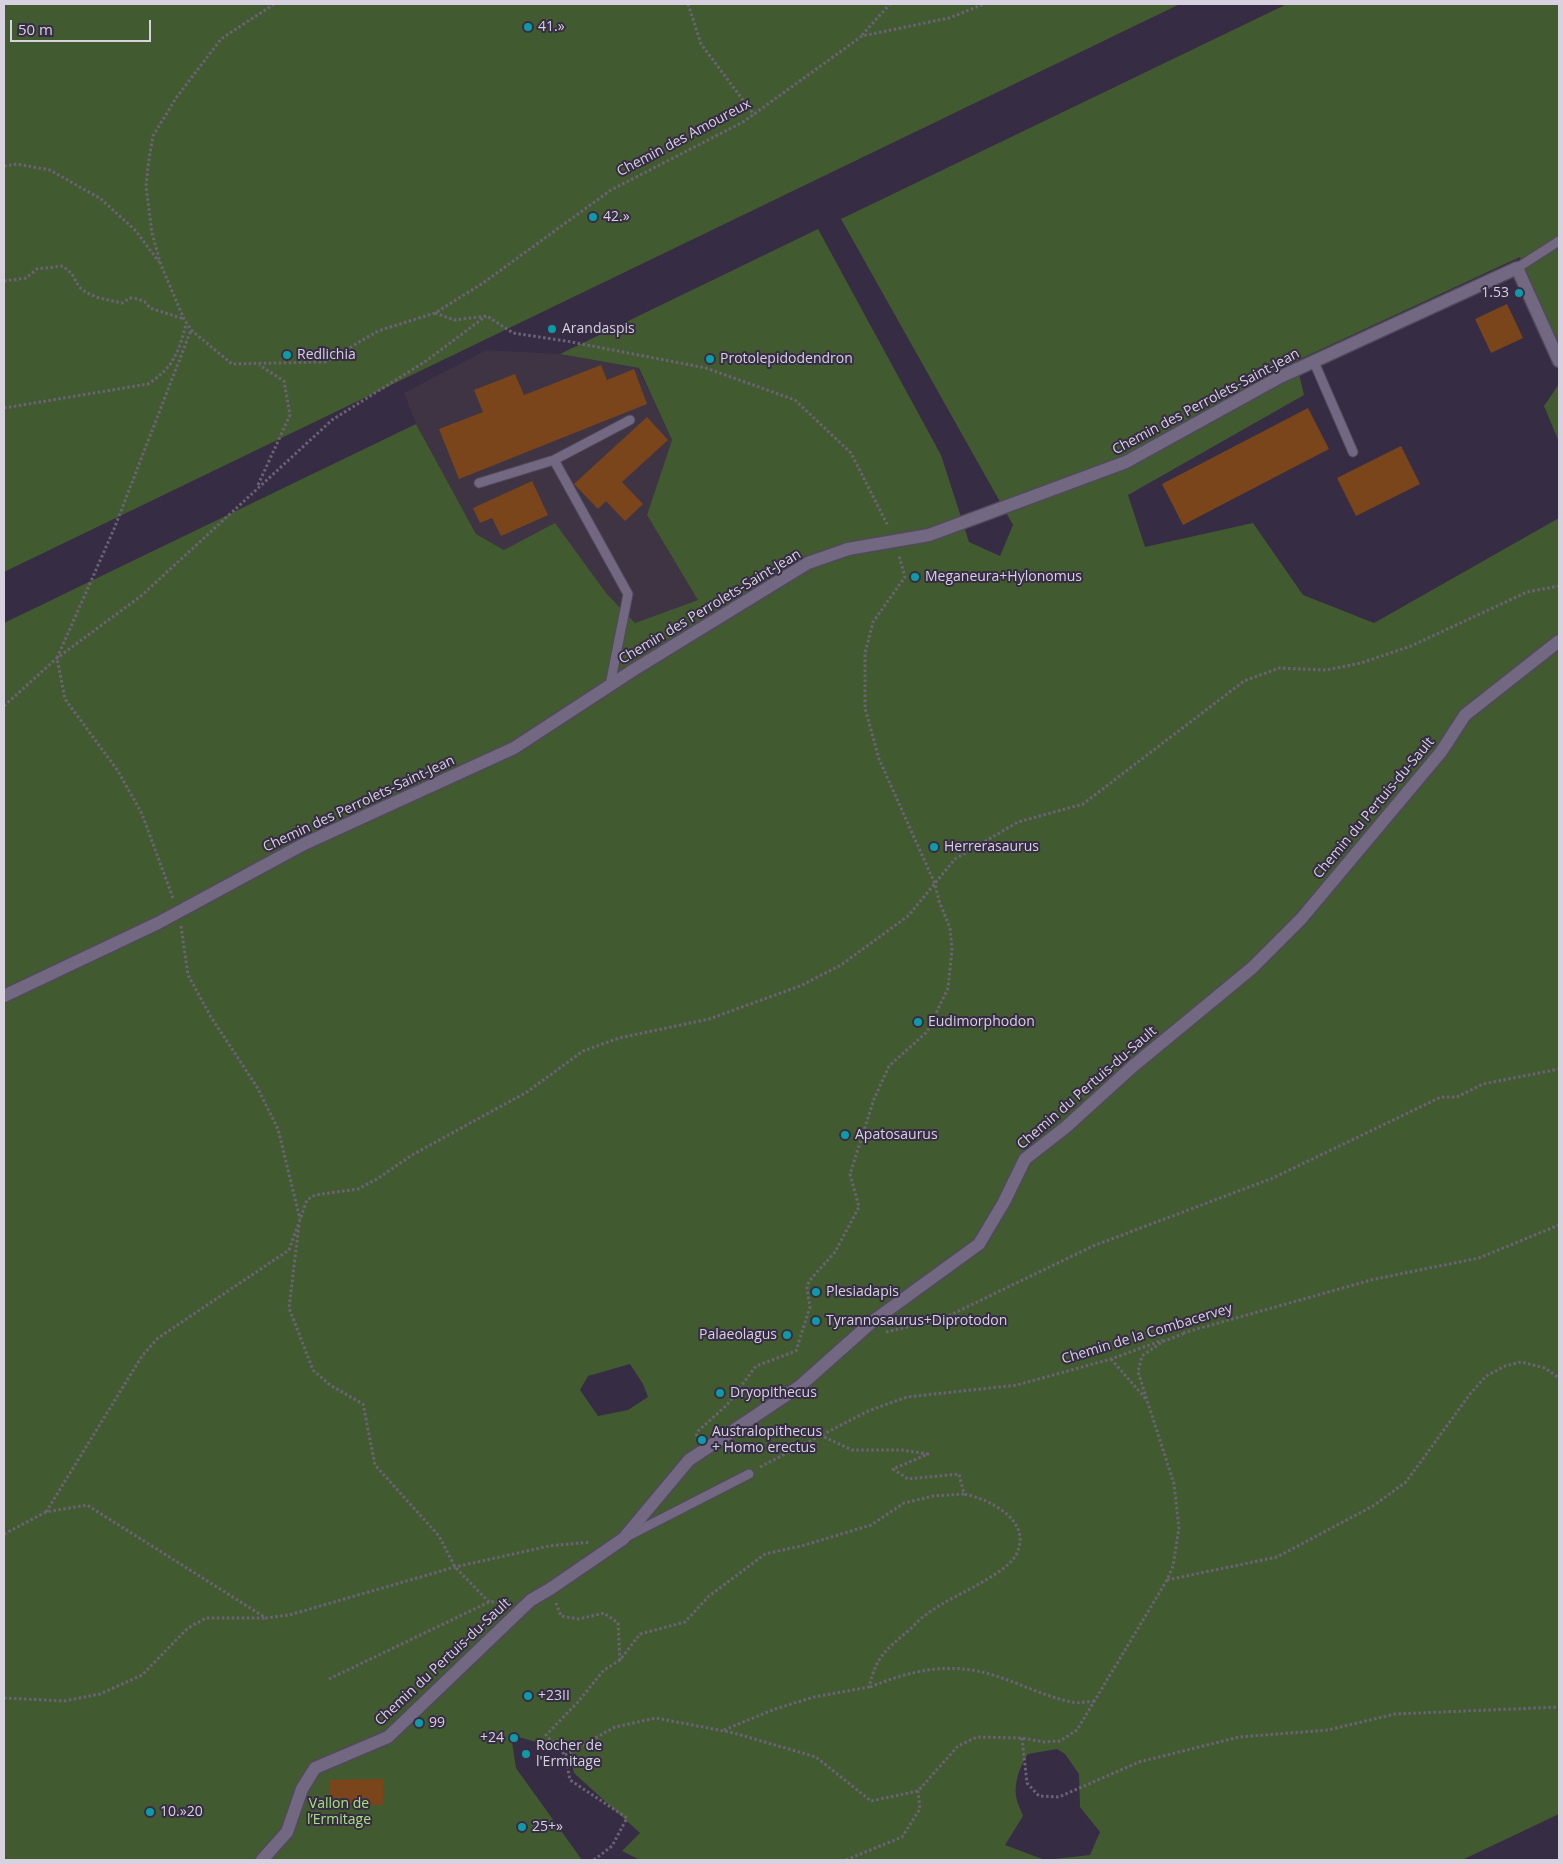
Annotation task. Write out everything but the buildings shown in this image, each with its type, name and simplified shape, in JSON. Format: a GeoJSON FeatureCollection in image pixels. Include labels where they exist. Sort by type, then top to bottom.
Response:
{"type":"FeatureCollection","features":[{"type":"Feature","properties":{"kind":"street"},"geometry":{"type":"LineString","coordinates":[[1517,268],[1559,361]]}},
{"type":"Feature","properties":{"kind":"street","name":"Chemin des Perrolets-Saint-Jean"},"geometry":{"type":"LineString","coordinates":[[4,996],[178,912],[304,844],[514,748],[610,685],[808,563],[848,549],[929,535],[1126,462],[1280,377],[1517,268]]}},
{"type":"Feature","properties":{"kind":"street","name":"Chemin du Pertuis-du-Sault"},"geometry":{"type":"LineString","coordinates":[[262,1860],[287,1832],[302,1788],[315,1768],[388,1736],[530,1600],[550,1589],[623,1539],[689,1460],[800,1386],[873,1321],[980,1244],[1004,1202],[1025,1159],[1066,1127],[1132,1066],[1252,968],[1301,919],[1442,752],[1465,715],[1559,641]]}},
{"type":"Feature","properties":{"kind":"lane","name":"Chemin des Perrolets-Saint-Jean"},"geometry":{"type":"LineString","coordinates":[[1517,268],[1559,241]]}},
{"type":"Feature","properties":{"kind":"lane"},"geometry":{"type":"LineString","coordinates":[[1314,362],[1353,452]]}},
{"type":"Feature","properties":{"kind":"lane"},"geometry":{"type":"LineString","coordinates":[[479,483],[554,460],[630,420]]}},
{"type":"Feature","properties":{"kind":"lane"},"geometry":{"type":"LineString","coordinates":[[554,460],[628,594],[610,685]]}},
{"type":"Feature","properties":{"kind":"lane","name":"Chemin du Pertuis-du-Sault"},"geometry":{"type":"LineString","coordinates":[[623,1539],[749,1474]]}},
{"type":"Feature","properties":{"kind":"path"},"geometry":{"type":"LineString","coordinates":[[161,265],[152,233],[146,186],[153,136],[176,98],[221,39],[274,4]]}},
{"type":"Feature","properties":{"kind":"path"},"geometry":{"type":"LineString","coordinates":[[688,4],[701,44],[754,115]]}},
{"type":"Feature","properties":{"kind":"path"},"geometry":{"type":"LineString","coordinates":[[862,36],[890,4]]}},
{"type":"Feature","properties":{"kind":"path","name":"Chemin des Amoureux"},"geometry":{"type":"LineString","coordinates":[[161,265],[184,319],[191,330],[232,364],[325,362],[378,331],[436,313],[483,283],[611,190],[744,122],[862,36],[949,18],[984,4]]}},
{"type":"Feature","properties":{"kind":"path"},"geometry":{"type":"LineString","coordinates":[[4,166],[17,164],[50,170],[101,199],[136,230],[161,265]]}},
{"type":"Feature","properties":{"kind":"path"},"geometry":{"type":"LineString","coordinates":[[4,281],[26,278],[37,269],[63,266],[72,274],[79,287],[93,295],[122,303],[130,298],[138,299],[145,302],[150,308],[184,319]]}},
{"type":"Feature","properties":{"kind":"path"},"geometry":{"type":"LineString","coordinates":[[436,313],[454,320],[487,316],[513,333],[566,341],[706,368],[795,400],[851,453],[895,541],[904,578],[873,622],[865,653],[865,708],[879,759],[935,884],[939,901],[950,928],[952,950],[948,988],[927,1032],[889,1066],[874,1099],[850,1174],[859,1207],[835,1252],[809,1281],[807,1288],[810,1307],[796,1351],[756,1366],[727,1405],[698,1431],[689,1460]]}},
{"type":"Feature","properties":{"kind":"path"},"geometry":{"type":"LineString","coordinates":[[4,706],[57,658],[141,596],[332,420],[426,361],[487,316]]}},
{"type":"Feature","properties":{"kind":"path"},"geometry":{"type":"LineString","coordinates":[[4,408],[148,384],[163,374],[174,359],[186,323]]}},
{"type":"Feature","properties":{"kind":"path"},"geometry":{"type":"LineString","coordinates":[[191,330],[114,529],[57,658],[65,699],[118,771],[142,814],[178,912],[184,940],[188,975],[211,1017],[257,1087],[278,1129],[300,1219],[289,1308],[312,1370],[330,1385],[363,1404],[375,1465],[439,1536],[454,1567],[489,1602]]}},
{"type":"Feature","properties":{"kind":"path"},"geometry":{"type":"LineString","coordinates":[[257,488],[290,415],[284,382],[258,364]]}},
{"type":"Feature","properties":{"kind":"path"},"geometry":{"type":"LineString","coordinates":[[46,1512],[142,1356],[158,1338],[288,1250],[307,1200],[315,1195],[358,1189],[371,1182],[412,1155],[527,1092],[583,1050],[619,1038],[709,1019],[800,986],[841,965],[908,916],[955,859],[1018,822],[1083,804],[1244,681],[1279,668],[1326,670],[1361,663],[1411,646],[1527,592],[1559,586]]}},
{"type":"Feature","properties":{"kind":"path"},"geometry":{"type":"LineString","coordinates":[[877,1334],[942,1319],[1093,1246],[1273,1178],[1441,1097],[1457,1097],[1483,1084],[1559,1069]]}},
{"type":"Feature","properties":{"kind":"path","name":"Chemin de la Combacervey"},"geometry":{"type":"LineString","coordinates":[[749,1474],[868,1411],[907,1397],[1016,1385],[1111,1359],[1185,1333],[1371,1280],[1479,1258],[1559,1225]]}},
{"type":"Feature","properties":{"kind":"path"},"geometry":{"type":"LineString","coordinates":[[565,1755],[615,1727],[656,1718],[722,1731],[816,1757],[871,1801],[918,1791],[958,1746],[977,1737],[1022,1738],[1044,1742],[1060,1741],[1077,1730],[1167,1580],[1173,1566],[1179,1528],[1174,1484],[1138,1372],[1142,1356],[1162,1342],[1185,1333]]}},
{"type":"Feature","properties":{"kind":"path"},"geometry":{"type":"LineString","coordinates":[[1111,1359],[1148,1402]]}},
{"type":"Feature","properties":{"kind":"path"},"geometry":{"type":"LineString","coordinates":[[1167,1580],[1277,1556],[1373,1506],[1406,1482],[1470,1394],[1486,1376],[1499,1369],[1521,1362],[1545,1368],[1559,1378]]}},
{"type":"Feature","properties":{"kind":"path"},"geometry":{"type":"LineString","coordinates":[[820,1435],[852,1450],[902,1450],[928,1454],[893,1469],[908,1478],[959,1474],[964,1494]]}},
{"type":"Feature","properties":{"kind":"path"},"geometry":{"type":"LineString","coordinates":[[594,1860],[612,1846],[627,1818],[570,1780],[565,1755],[546,1735],[577,1703],[604,1670],[620,1660],[640,1634],[685,1622],[709,1596],[766,1554],[805,1545],[871,1525],[904,1503],[932,1496],[964,1494],[986,1501],[1004,1511],[1014,1522],[1020,1535],[1016,1553],[999,1572],[923,1617],[886,1648],[874,1670],[869,1687]]}},
{"type":"Feature","properties":{"kind":"path"},"geometry":{"type":"LineString","coordinates":[[4,1534],[46,1512],[87,1505],[266,1618]]}},
{"type":"Feature","properties":{"kind":"path"},"geometry":{"type":"LineString","coordinates":[[4,1698],[64,1701],[100,1694],[142,1676],[188,1628],[206,1618],[266,1618],[289,1615],[454,1567],[549,1546],[595,1542]]}},
{"type":"Feature","properties":{"kind":"path"},"geometry":{"type":"LineString","coordinates":[[550,1589],[561,1616],[579,1619],[604,1613],[618,1623],[620,1660]]}},
{"type":"Feature","properties":{"kind":"path"},"geometry":{"type":"LineString","coordinates":[[329,1679],[489,1602],[530,1600]]}},
{"type":"Feature","properties":{"kind":"path"},"geometry":{"type":"LineString","coordinates":[[722,1731],[775,1709],[814,1697],[869,1687],[901,1675],[936,1668],[969,1669],[995,1675],[1074,1703],[1095,1701]]}},
{"type":"Feature","properties":{"kind":"path"},"geometry":{"type":"LineString","coordinates":[[1022,1738],[1027,1783],[1040,1796],[1059,1797],[1139,1762],[1239,1736],[1328,1730],[1395,1714],[1559,1707]]}},
{"type":"Feature","properties":{"kind":"path"},"geometry":{"type":"LineString","coordinates":[[846,1860],[902,1837],[920,1809],[918,1791]]}},
{"type":"Feature","properties":{"kind":"shaded area"},"geometry":{"type":"Polygon","coordinates":[[[486,350],[560,354],[638,368],[672,440],[647,515],[699,600],[635,623],[606,593],[504,550],[476,534],[416,424],[404,393],[486,350]]]}},
{"type":"Feature","properties":{"kind":"green space"},"geometry":{"type":"Polygon","coordinates":[[[4,4],[1180,4],[4,572],[4,4]]]}},
{"type":"Feature","properties":{"kind":"green space","name":"Vallon de l’Ermitage"},"geometry":{"type":"Polygon","coordinates":[[[1287,4],[1559,4],[1559,346],[1520,257],[1296,361],[1304,395],[1128,495],[1145,547],[1253,523],[1303,595],[1374,623],[1559,518],[1559,1814],[1462,1860],[1045,1860],[640,1860],[622,1851],[640,1833],[574,1773],[569,1751],[511,1735],[516,1768],[582,1860],[4,1860],[4,623],[416,424],[476,534],[504,550],[555,523],[606,593],[635,623],[698,600],[647,515],[672,440],[639,368],[560,354],[818,229],[941,455],[969,542],[1000,556],[1013,525],[841,219],[1287,4]],[[630,1364],[588,1376],[580,1390],[598,1416],[628,1410],[648,1397],[643,1384],[630,1364]],[[1057,1749],[1028,1754],[1025,1758],[1018,1774],[1016,1785],[1017,1801],[1023,1816],[1005,1845],[1045,1860],[1090,1855],[1100,1832],[1080,1807],[1079,1774],[1065,1754],[1057,1749]]]}},
{"type":"Feature","properties":{"kind":"green space"},"geometry":{"type":"Polygon","coordinates":[[[1559,384],[1559,442],[1544,406],[1559,384]]]}},
{"type":"Feature","properties":{"kind":"place","name":"41.»"},"geometry":{"type":"Point","coordinates":[528,27]}},
{"type":"Feature","properties":{"kind":"place","name":"42.»"},"geometry":{"type":"Point","coordinates":[593,217]}},
{"type":"Feature","properties":{"kind":"place","name":"1.53"},"geometry":{"type":"Point","coordinates":[1519,293]}},
{"type":"Feature","properties":{"kind":"place","name":"Arandaspis"},"geometry":{"type":"Point","coordinates":[552,329]}},
{"type":"Feature","properties":{"kind":"place","name":"Redlichia"},"geometry":{"type":"Point","coordinates":[287,355]}},
{"type":"Feature","properties":{"kind":"place","name":"Protolepidodendron"},"geometry":{"type":"Point","coordinates":[710,359]}},
{"type":"Feature","properties":{"kind":"place","name":"Meganeura+Hylonomus"},"geometry":{"type":"Point","coordinates":[915,577]}},
{"type":"Feature","properties":{"kind":"place","name":"Herrerasaurus"},"geometry":{"type":"Point","coordinates":[934,847]}},
{"type":"Feature","properties":{"kind":"place","name":"Eudimorphodon"},"geometry":{"type":"Point","coordinates":[918,1022]}},
{"type":"Feature","properties":{"kind":"place","name":"Apatosaurus"},"geometry":{"type":"Point","coordinates":[845,1135]}},
{"type":"Feature","properties":{"kind":"place","name":"Plesiadapis"},"geometry":{"type":"Point","coordinates":[816,1292]}},
{"type":"Feature","properties":{"kind":"place","name":"Tyrannosaurus+Diprotodon"},"geometry":{"type":"Point","coordinates":[816,1321]}},
{"type":"Feature","properties":{"kind":"place","name":"Palaeolagus"},"geometry":{"type":"Point","coordinates":[787,1335]}},
{"type":"Feature","properties":{"kind":"place","name":"Dryopithecus"},"geometry":{"type":"Point","coordinates":[720,1393]}},
{"type":"Feature","properties":{"kind":"place","name":"Australopithecus + Homo erectus"},"geometry":{"type":"Point","coordinates":[702,1440]}},
{"type":"Feature","properties":{"kind":"place","name":"+23II"},"geometry":{"type":"Point","coordinates":[528,1696]}},
{"type":"Feature","properties":{"kind":"place","name":"99"},"geometry":{"type":"Point","coordinates":[419,1723]}},
{"type":"Feature","properties":{"kind":"place","name":"+24"},"geometry":{"type":"Point","coordinates":[514,1738]}},
{"type":"Feature","properties":{"kind":"place","name":"Rocher de l'Ermitage"},"geometry":{"type":"Point","coordinates":[526,1754]}},
{"type":"Feature","properties":{"kind":"place","name":"10.»20"},"geometry":{"type":"Point","coordinates":[150,1812]}},
{"type":"Feature","properties":{"kind":"place","name":"25+»"},"geometry":{"type":"Point","coordinates":[522,1827]}}]}
